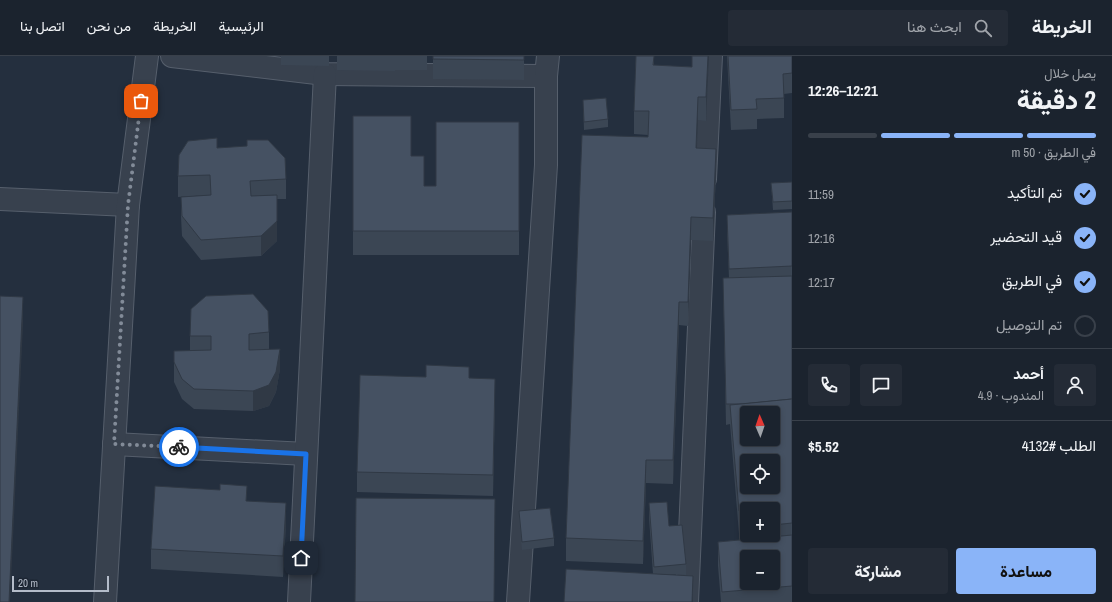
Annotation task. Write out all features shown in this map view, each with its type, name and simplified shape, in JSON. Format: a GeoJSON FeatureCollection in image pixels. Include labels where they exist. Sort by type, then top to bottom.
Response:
{"type":"FeatureCollection","features":[{"type":"Feature","properties":{"kind":"street"},"geometry":{"type":"LineString","coordinates":[[105,602],[128,205],[147,56]]}},
{"type":"Feature","properties":{"kind":"street"},"geometry":{"type":"LineString","coordinates":[[172,56],[325,74],[547,66],[546,165],[518,602]]}},
{"type":"Feature","properties":{"kind":"street"},"geometry":{"type":"LineString","coordinates":[[687,602],[711,56]]}},
{"type":"Feature","properties":{"kind":"street"},"geometry":{"type":"LineString","coordinates":[[299,602],[325,74]]}},
{"type":"Feature","properties":{"kind":"street"},"geometry":{"type":"LineString","coordinates":[[0,199],[128,205]]}},
{"type":"Feature","properties":{"kind":"street"},"geometry":{"type":"LineString","coordinates":[[114,444],[306,454]]}},
{"type":"Feature","properties":{"kind":"building"},"geometry":{"type":"Polygon","coordinates":[[[433,56],[524,56],[524,60],[433,59],[433,56]]]}},
{"type":"Feature","properties":{"kind":"building"},"geometry":{"type":"Polygon","coordinates":[[[636,56],[654,56],[653,65],[692,67],[692,56],[708,56],[706,97],[698,97],[696,148],[716,149],[713,218],[691,217],[688,302],[679,302],[673,460],[646,460],[643,541],[566,538],[582,135],[648,137],[649,111],[634,111],[636,56]]]}},
{"type":"Feature","properties":{"kind":"building"},"geometry":{"type":"Polygon","coordinates":[[[728,56],[792,56],[792,73],[783,74],[784,98],[756,99],[757,109],[731,110],[728,56]]]}},
{"type":"Feature","properties":{"kind":"building"},"geometry":{"type":"Polygon","coordinates":[[[606,98],[608,119],[584,122],[583,100],[606,98]]]}},
{"type":"Feature","properties":{"kind":"building"},"geometry":{"type":"Polygon","coordinates":[[[353,116],[411,116],[411,156],[424,156],[424,186],[436,186],[436,122],[519,122],[519,231],[353,231],[353,116]]]}},
{"type":"Feature","properties":{"kind":"building"},"geometry":{"type":"Polygon","coordinates":[[[217,138],[217,148],[247,146],[247,140],[268,140],[285,158],[286,179],[250,181],[251,196],[277,195],[277,221],[261,236],[201,240],[182,216],[181,197],[211,195],[210,175],[178,176],[179,155],[188,141],[217,138]]]}},
{"type":"Feature","properties":{"kind":"building"},"geometry":{"type":"Polygon","coordinates":[[[792,182],[792,201],[773,202],[771,183],[792,182]]]}},
{"type":"Feature","properties":{"kind":"building"},"geometry":{"type":"Polygon","coordinates":[[[792,212],[792,266],[729,269],[727,215],[792,212]]]}},
{"type":"Feature","properties":{"kind":"building"},"geometry":{"type":"Polygon","coordinates":[[[792,276],[792,399],[743,404],[726,404],[723,278],[792,276]]]}},
{"type":"Feature","properties":{"kind":"building"},"geometry":{"type":"Polygon","coordinates":[[[253,294],[268,311],[269,332],[249,334],[249,350],[280,349],[276,372],[269,385],[253,391],[194,389],[182,379],[174,362],[174,351],[211,350],[211,336],[190,336],[191,309],[206,296],[253,294]]]}},
{"type":"Feature","properties":{"kind":"building"},"geometry":{"type":"Polygon","coordinates":[[[0,296],[23,297],[9,602],[0,602],[0,296]]]}},
{"type":"Feature","properties":{"kind":"building"},"geometry":{"type":"Polygon","coordinates":[[[426,365],[469,367],[469,378],[495,379],[493,475],[357,472],[360,375],[426,377],[426,365]]]}},
{"type":"Feature","properties":{"kind":"building"},"geometry":{"type":"Polygon","coordinates":[[[792,399],[792,523],[780,524],[780,502],[740,502],[739,511],[730,405],[792,399]]]}},
{"type":"Feature","properties":{"kind":"building"},"geometry":{"type":"Polygon","coordinates":[[[220,484],[247,486],[246,501],[286,503],[283,556],[151,549],[155,486],[220,490],[220,484]]]}},
{"type":"Feature","properties":{"kind":"building"},"geometry":{"type":"Polygon","coordinates":[[[356,498],[495,499],[494,602],[355,602],[356,498]]]}},
{"type":"Feature","properties":{"kind":"building"},"geometry":{"type":"Polygon","coordinates":[[[667,502],[669,526],[682,525],[686,564],[654,567],[649,503],[667,502]]]}},
{"type":"Feature","properties":{"kind":"building"},"geometry":{"type":"Polygon","coordinates":[[[550,508],[554,538],[522,542],[519,511],[550,508]]]}},
{"type":"Feature","properties":{"kind":"building"},"geometry":{"type":"Polygon","coordinates":[[[792,535],[792,586],[780,587],[780,550],[740,550],[740,590],[745,590],[722,592],[718,542],[740,540],[740,542],[780,542],[780,536],[792,535]]]}},
{"type":"Feature","properties":{"kind":"building"},"geometry":{"type":"Polygon","coordinates":[[[566,569],[693,576],[692,602],[564,602],[566,569]]]}},
{"type":"Feature","properties":{"kind":"way so far"},"geometry":{"type":"LineString","coordinates":[[141,101],[128,205],[114,444],[179,447]]}},
{"type":"Feature","properties":{"kind":"route"},"geometry":{"type":"LineString","coordinates":[[179,447],[306,454],[301,558]]}}]}
